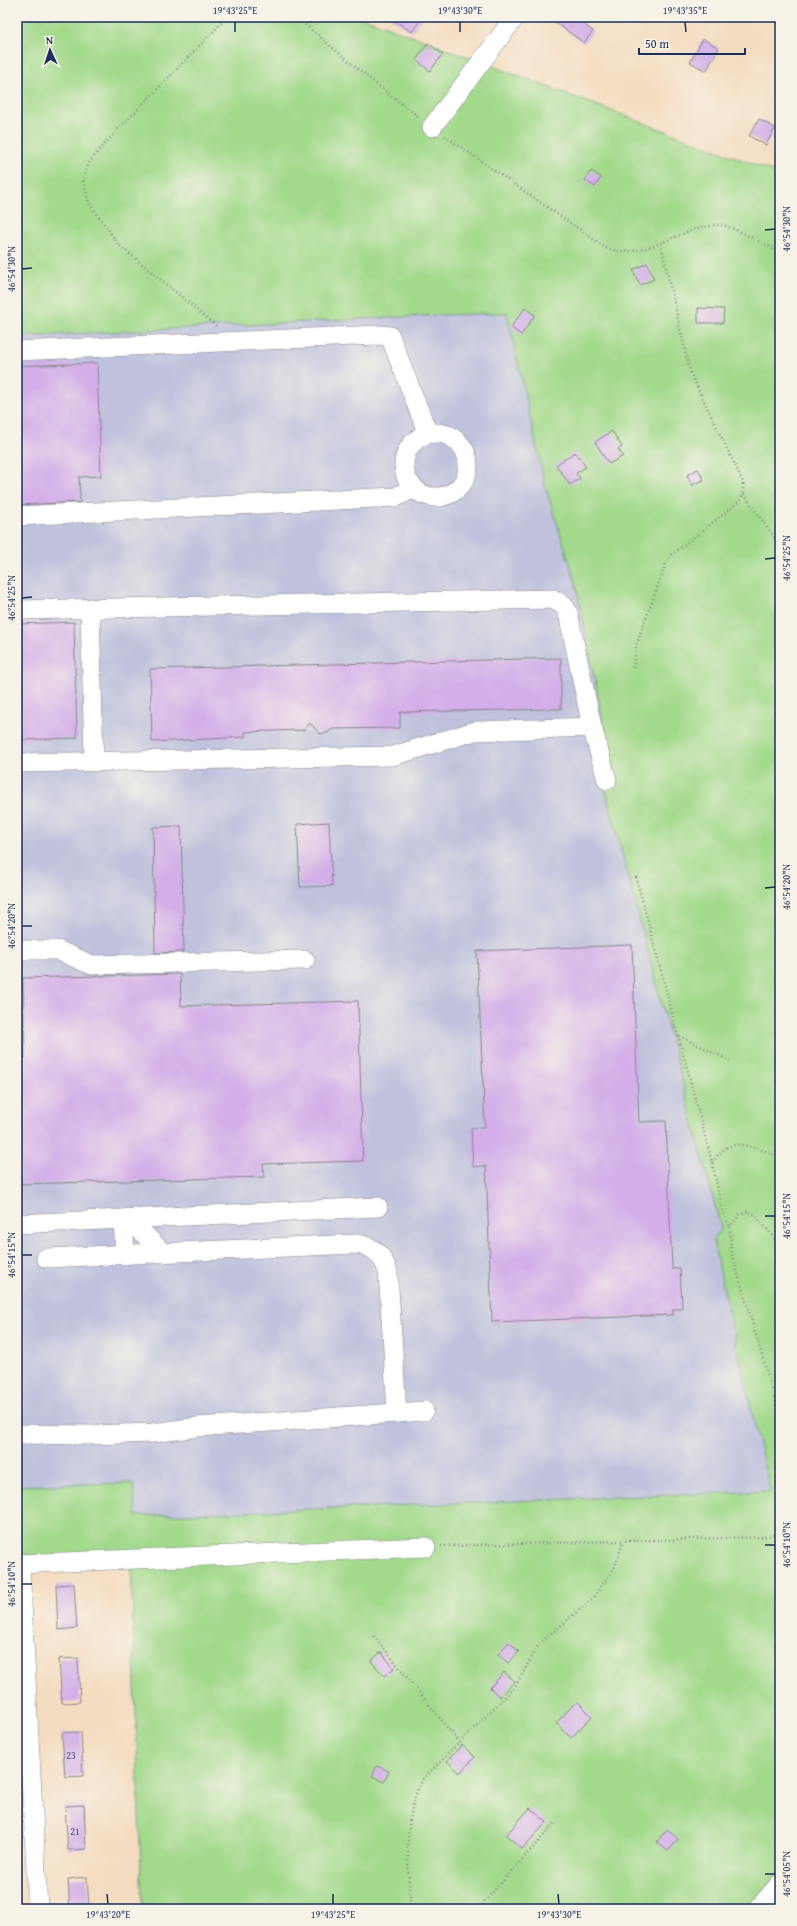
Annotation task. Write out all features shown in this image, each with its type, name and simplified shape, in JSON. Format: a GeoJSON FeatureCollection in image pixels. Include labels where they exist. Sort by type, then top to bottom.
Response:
{"type":"FeatureCollection","features":[{"type":"Feature","properties":{"kind":"street"},"geometry":{"type":"LineString","coordinates":[[432,127],[515,17]]}},
{"type":"Feature","properties":{"kind":"street"},"geometry":{"type":"LineString","coordinates":[[17,351],[390,336],[428,434]]}},
{"type":"Feature","properties":{"kind":"street"},"geometry":{"type":"LineString","coordinates":[[428,434],[446,434],[460,444],[468,460],[467,473],[462,485],[450,494],[442,496],[427,496],[414,488],[405,474],[405,457],[413,442],[428,434]]}},
{"type":"Feature","properties":{"kind":"street"},"geometry":{"type":"LineString","coordinates":[[17,516],[396,497],[414,488]]}},
{"type":"Feature","properties":{"kind":"street"},"geometry":{"type":"LineString","coordinates":[[17,610],[553,599],[564,606],[568,613],[592,727],[607,780]]}},
{"type":"Feature","properties":{"kind":"street"},"geometry":{"type":"LineString","coordinates":[[90,608],[94,761]]}},
{"type":"Feature","properties":{"kind":"street"},"geometry":{"type":"LineString","coordinates":[[17,763],[393,756],[474,731],[592,727]]}},
{"type":"Feature","properties":{"kind":"street"},"geometry":{"type":"LineString","coordinates":[[17,950],[57,950],[92,965],[305,960]]}},
{"type":"Feature","properties":{"kind":"street"},"geometry":{"type":"LineString","coordinates":[[17,1224],[378,1206]]}},
{"type":"Feature","properties":{"kind":"street"},"geometry":{"type":"LineString","coordinates":[[126,1219],[162,1253]]}},
{"type":"Feature","properties":{"kind":"street"},"geometry":{"type":"LineString","coordinates":[[125,1255],[126,1219]]}},
{"type":"Feature","properties":{"kind":"street"},"geometry":{"type":"LineString","coordinates":[[46,1258],[356,1244],[364,1245],[377,1251],[382,1257],[388,1272],[397,1413]]}},
{"type":"Feature","properties":{"kind":"street"},"geometry":{"type":"LineString","coordinates":[[17,1434],[89,1436],[153,1433],[198,1427],[424,1411]]}},
{"type":"Feature","properties":{"kind":"street"},"geometry":{"type":"LineString","coordinates":[[38,1909],[18,1564],[426,1547]]}},
{"type":"Feature","properties":{"kind":"street"},"geometry":{"type":"LineString","coordinates":[[758,1909],[780,1884]]}},
{"type":"Feature","properties":{"kind":"path"},"geometry":{"type":"LineString","coordinates":[[218,328],[119,245],[89,203],[83,179],[90,161],[108,140],[227,17]]}},
{"type":"Feature","properties":{"kind":"path"},"geometry":{"type":"LineString","coordinates":[[296,17],[370,79],[432,127],[606,248],[615,251],[630,252],[661,245],[695,229],[723,225],[780,252]]}},
{"type":"Feature","properties":{"kind":"path"},"geometry":{"type":"LineString","coordinates":[[632,668],[637,643],[666,563],[670,556],[740,501],[743,494],[742,482],[690,372],[661,245]]}},
{"type":"Feature","properties":{"kind":"path"},"geometry":{"type":"LineString","coordinates":[[743,494],[780,546]]}},
{"type":"Feature","properties":{"kind":"path"},"geometry":{"type":"LineString","coordinates":[[636,877],[712,1162],[722,1209],[730,1227],[731,1250],[780,1417]]}},
{"type":"Feature","properties":{"kind":"path"},"geometry":{"type":"LineString","coordinates":[[678,1036],[733,1062]]}},
{"type":"Feature","properties":{"kind":"path"},"geometry":{"type":"LineString","coordinates":[[712,1162],[721,1151],[729,1146],[740,1145],[780,1157]]}},
{"type":"Feature","properties":{"kind":"path"},"geometry":{"type":"LineString","coordinates":[[730,1227],[740,1214],[749,1212],[755,1215],[780,1245]]}},
{"type":"Feature","properties":{"kind":"path"},"geometry":{"type":"LineString","coordinates":[[426,1547],[763,1537],[780,1533]]}},
{"type":"Feature","properties":{"kind":"path"},"geometry":{"type":"LineString","coordinates":[[411,1909],[407,1863],[414,1794],[423,1779],[515,1687],[530,1656],[539,1644],[592,1599],[614,1569],[623,1542]]}},
{"type":"Feature","properties":{"kind":"path"},"geometry":{"type":"LineString","coordinates":[[374,1636],[459,1742]]}},
{"type":"Feature","properties":{"kind":"path"},"geometry":{"type":"LineString","coordinates":[[482,1909],[484,1902],[555,1823]]}},
{"type":"Feature","properties":{"kind":"shaded area"},"geometry":{"type":"Polygon","coordinates":[[[507,313],[546,489],[575,580],[615,783],[604,785],[721,1229],[713,1241],[770,1491],[136,1516],[133,1483],[17,1486],[17,337],[441,315],[507,313]]]}},
{"type":"Feature","properties":{"kind":"green space"},"geometry":{"type":"Polygon","coordinates":[[[17,17],[361,17],[780,174],[780,1871],[747,1909],[142,1909],[131,1556],[17,1560],[17,1486],[133,1483],[136,1516],[770,1491],[713,1241],[721,1228],[604,785],[615,782],[575,580],[546,489],[507,313],[441,315],[17,337],[17,17]]]}},
{"type":"Feature","properties":{"kind":"building"},"geometry":{"type":"Polygon","coordinates":[[[389,17],[422,17],[412,32],[389,17]]]}},
{"type":"Feature","properties":{"kind":"building"},"geometry":{"type":"Polygon","coordinates":[[[548,17],[574,17],[593,31],[584,43],[548,17]]]}},
{"type":"Feature","properties":{"kind":"building"},"geometry":{"type":"Polygon","coordinates":[[[703,39],[719,48],[706,71],[690,62],[703,39]]]}},
{"type":"Feature","properties":{"kind":"building"},"geometry":{"type":"Polygon","coordinates":[[[428,43],[443,54],[430,71],[416,60],[428,43]]]}},
{"type":"Feature","properties":{"kind":"building"},"geometry":{"type":"Polygon","coordinates":[[[759,119],[775,128],[766,145],[749,136],[759,119]]]}},
{"type":"Feature","properties":{"kind":"building"},"geometry":{"type":"Polygon","coordinates":[[[591,171],[601,177],[595,187],[585,180],[591,171]]]}},
{"type":"Feature","properties":{"kind":"building"},"geometry":{"type":"Polygon","coordinates":[[[647,263],[654,279],[640,285],[633,270],[647,263]]]}},
{"type":"Feature","properties":{"kind":"building"},"geometry":{"type":"Polygon","coordinates":[[[525,308],[535,315],[521,335],[511,327],[525,308]]]}},
{"type":"Feature","properties":{"kind":"building"},"geometry":{"type":"Polygon","coordinates":[[[698,308],[724,309],[723,323],[698,323],[698,308]]]}},
{"type":"Feature","properties":{"kind":"building"},"geometry":{"type":"Polygon","coordinates":[[[97,363],[101,476],[79,477],[80,502],[17,505],[17,366],[97,363]]]}},
{"type":"Feature","properties":{"kind":"building"},"geometry":{"type":"Polygon","coordinates":[[[612,431],[622,447],[618,449],[623,456],[609,464],[595,442],[612,431]]]}},
{"type":"Feature","properties":{"kind":"building"},"geometry":{"type":"Polygon","coordinates":[[[575,452],[586,467],[576,473],[580,478],[570,485],[556,465],[575,452]]]}},
{"type":"Feature","properties":{"kind":"building"},"geometry":{"type":"Polygon","coordinates":[[[698,469],[704,480],[692,485],[687,475],[698,469]]]}},
{"type":"Feature","properties":{"kind":"building"},"geometry":{"type":"Polygon","coordinates":[[[74,622],[77,738],[17,740],[17,624],[74,622]]]}},
{"type":"Feature","properties":{"kind":"building"},"geometry":{"type":"Polygon","coordinates":[[[561,658],[561,709],[400,712],[400,728],[333,729],[327,733],[320,734],[310,723],[304,730],[245,732],[245,737],[152,742],[150,669],[561,658]]]}},
{"type":"Feature","properties":{"kind":"building"},"geometry":{"type":"Polygon","coordinates":[[[329,822],[332,886],[300,887],[297,824],[329,822]]]}},
{"type":"Feature","properties":{"kind":"building"},"geometry":{"type":"Polygon","coordinates":[[[181,826],[184,952],[155,953],[153,827],[181,826]]]}},
{"type":"Feature","properties":{"kind":"building"},"geometry":{"type":"Polygon","coordinates":[[[632,945],[639,1122],[666,1121],[672,1269],[680,1268],[682,1309],[673,1309],[673,1315],[492,1322],[486,1166],[473,1167],[471,1128],[485,1127],[477,951],[632,945]]]}},
{"type":"Feature","properties":{"kind":"building"},"geometry":{"type":"Polygon","coordinates":[[[180,974],[181,1006],[358,1001],[363,1161],[263,1164],[264,1177],[21,1184],[17,1059],[25,1058],[23,978],[180,974]]]}},
{"type":"Feature","properties":{"kind":"building"},"geometry":{"type":"Polygon","coordinates":[[[74,1584],[77,1628],[58,1630],[56,1585],[74,1584]]]}},
{"type":"Feature","properties":{"kind":"building"},"geometry":{"type":"Polygon","coordinates":[[[509,1642],[519,1652],[508,1663],[498,1654],[509,1642]]]}},
{"type":"Feature","properties":{"kind":"building"},"geometry":{"type":"Polygon","coordinates":[[[381,1652],[394,1668],[384,1676],[371,1661],[381,1652]]]}},
{"type":"Feature","properties":{"kind":"building"},"geometry":{"type":"Polygon","coordinates":[[[78,1658],[80,1702],[62,1703],[59,1659],[78,1658]]]}},
{"type":"Feature","properties":{"kind":"building"},"geometry":{"type":"Polygon","coordinates":[[[504,1672],[515,1681],[500,1697],[490,1688],[504,1672]]]}},
{"type":"Feature","properties":{"kind":"building"},"geometry":{"type":"Polygon","coordinates":[[[577,1701],[592,1716],[571,1738],[556,1723],[577,1701]]]}},
{"type":"Feature","properties":{"kind":"building"},"geometry":{"type":"Polygon","coordinates":[[[81,1732],[83,1776],[65,1777],[62,1733],[81,1732]]]}},
{"type":"Feature","properties":{"kind":"building"},"geometry":{"type":"Polygon","coordinates":[[[462,1745],[475,1757],[460,1773],[447,1761],[462,1745]]]}},
{"type":"Feature","properties":{"kind":"building"},"geometry":{"type":"Polygon","coordinates":[[[377,1766],[389,1771],[384,1782],[372,1776],[377,1766]]]}},
{"type":"Feature","properties":{"kind":"building"},"geometry":{"type":"Polygon","coordinates":[[[84,1805],[86,1849],[68,1850],[65,1806],[84,1805]]]}},
{"type":"Feature","properties":{"kind":"building"},"geometry":{"type":"Polygon","coordinates":[[[530,1808],[547,1822],[522,1849],[506,1835],[530,1808]]]}},
{"type":"Feature","properties":{"kind":"building"},"geometry":{"type":"Polygon","coordinates":[[[667,1829],[678,1839],[668,1851],[657,1842],[667,1829]]]}},
{"type":"Feature","properties":{"kind":"building"},"geometry":{"type":"Polygon","coordinates":[[[87,1877],[89,1909],[70,1909],[68,1879],[87,1877]]]}}]}
